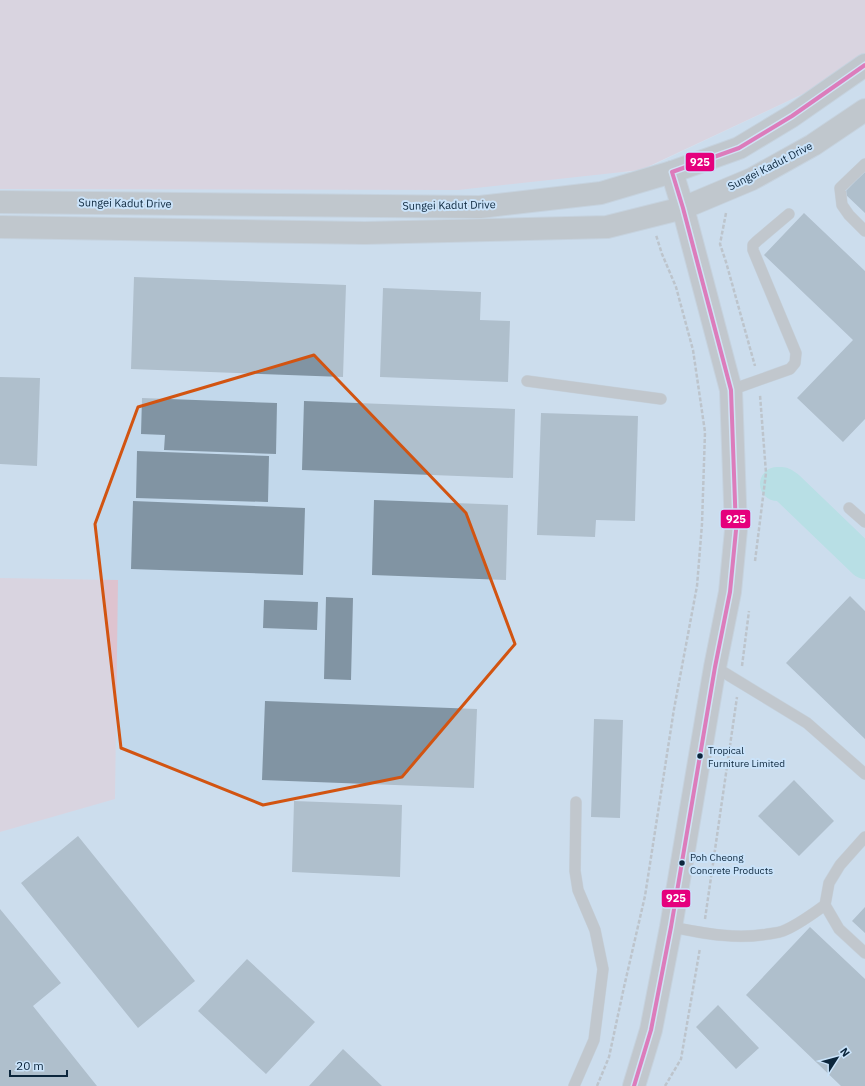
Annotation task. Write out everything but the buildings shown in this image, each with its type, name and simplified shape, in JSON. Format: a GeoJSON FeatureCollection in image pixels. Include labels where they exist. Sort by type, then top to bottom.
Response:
{"type":"FeatureCollection","features":[{"type":"Feature","properties":{"kind":"main road","name":"Sungei Kadut Drive"},"geometry":{"type":"LineString","coordinates":[[0,202],[480,206],[601,193],[672,172],[740,148],[792,116],[857,72],[865,64]]}},
{"type":"Feature","properties":{"kind":"main road","name":"Sungei Kadut Drive"},"geometry":{"type":"LineString","coordinates":[[0,227],[365,233],[607,227],[683,208],[752,179],[813,145],[865,110]]}},
{"type":"Feature","properties":{"kind":"street"},"geometry":{"type":"LineString","coordinates":[[634,1086],[651,1030],[671,927],[714,667],[730,592],[736,530],[731,390],[683,208],[672,172]]}},
{"type":"Feature","properties":{"kind":"lane"},"geometry":{"type":"LineString","coordinates":[[865,164],[840,188],[842,205],[849,216],[865,231]]}},
{"type":"Feature","properties":{"kind":"lane"},"geometry":{"type":"LineString","coordinates":[[731,390],[790,369],[795,363],[796,353],[753,250],[753,245],[788,214]]}},
{"type":"Feature","properties":{"kind":"lane"},"geometry":{"type":"LineString","coordinates":[[528,381],[661,399]]}},
{"type":"Feature","properties":{"kind":"lane"},"geometry":{"type":"LineString","coordinates":[[849,508],[865,522]]}},
{"type":"Feature","properties":{"kind":"lane"},"geometry":{"type":"LineString","coordinates":[[714,667],[807,723],[865,774]]}},
{"type":"Feature","properties":{"kind":"lane"},"geometry":{"type":"LineString","coordinates":[[574,1086],[594,1040],[603,968],[595,930],[578,890],[575,871],[576,802]]}},
{"type":"Feature","properties":{"kind":"lane"},"geometry":{"type":"LineString","coordinates":[[865,837],[840,865],[829,883],[825,906],[839,928],[865,952]]}},
{"type":"Feature","properties":{"kind":"lane"},"geometry":{"type":"LineString","coordinates":[[671,927],[714,935],[738,937],[762,935],[782,932],[798,924],[825,906]]}},
{"type":"Feature","properties":{"kind":"path"},"geometry":{"type":"LineString","coordinates":[[597,1086],[609,1058],[645,896],[674,709],[697,586],[702,524],[705,432],[693,350],[676,286],[662,254],[651,216]]}},
{"type":"Feature","properties":{"kind":"highlighted area"},"geometry":{"type":"Polygon","coordinates":[[[314,355],[466,513],[515,644],[402,777],[263,805],[121,748],[95,524],[138,407],[314,355]]]}},
{"type":"Feature","properties":{"kind":"shaded area"},"geometry":{"type":"Polygon","coordinates":[[[0,0],[865,0],[865,61],[856,69],[641,170],[458,190],[0,189],[0,0]]]}},
{"type":"Feature","properties":{"kind":"shaded area"},"geometry":{"type":"Polygon","coordinates":[[[865,61],[865,1086],[0,1086],[0,178],[638,172],[856,69],[865,61]]]}},
{"type":"Feature","properties":{"kind":"shaded area"},"geometry":{"type":"Polygon","coordinates":[[[0,578],[118,580],[115,799],[0,832],[0,578]]]}},
{"type":"Feature","properties":{"kind":"waterway"},"geometry":{"type":"LineString","coordinates":[[777,484],[782,484],[788,488],[865,562]]}},
{"type":"Feature","properties":{"kind":"transit line","name":"925"},"geometry":{"type":"LineString","coordinates":[[634,1086],[651,1030],[671,927],[715,667],[730,592],[736,530],[731,390],[683,208],[672,172],[739,148],[792,116],[865,65]]}},
{"type":"Feature","properties":{"kind":"place","name":"Tropical Furniture Limited"},"geometry":{"type":"Point","coordinates":[700,756]}},
{"type":"Feature","properties":{"kind":"place","name":"Poh Cheong Concrete Products"},"geometry":{"type":"Point","coordinates":[682,863]}}]}
